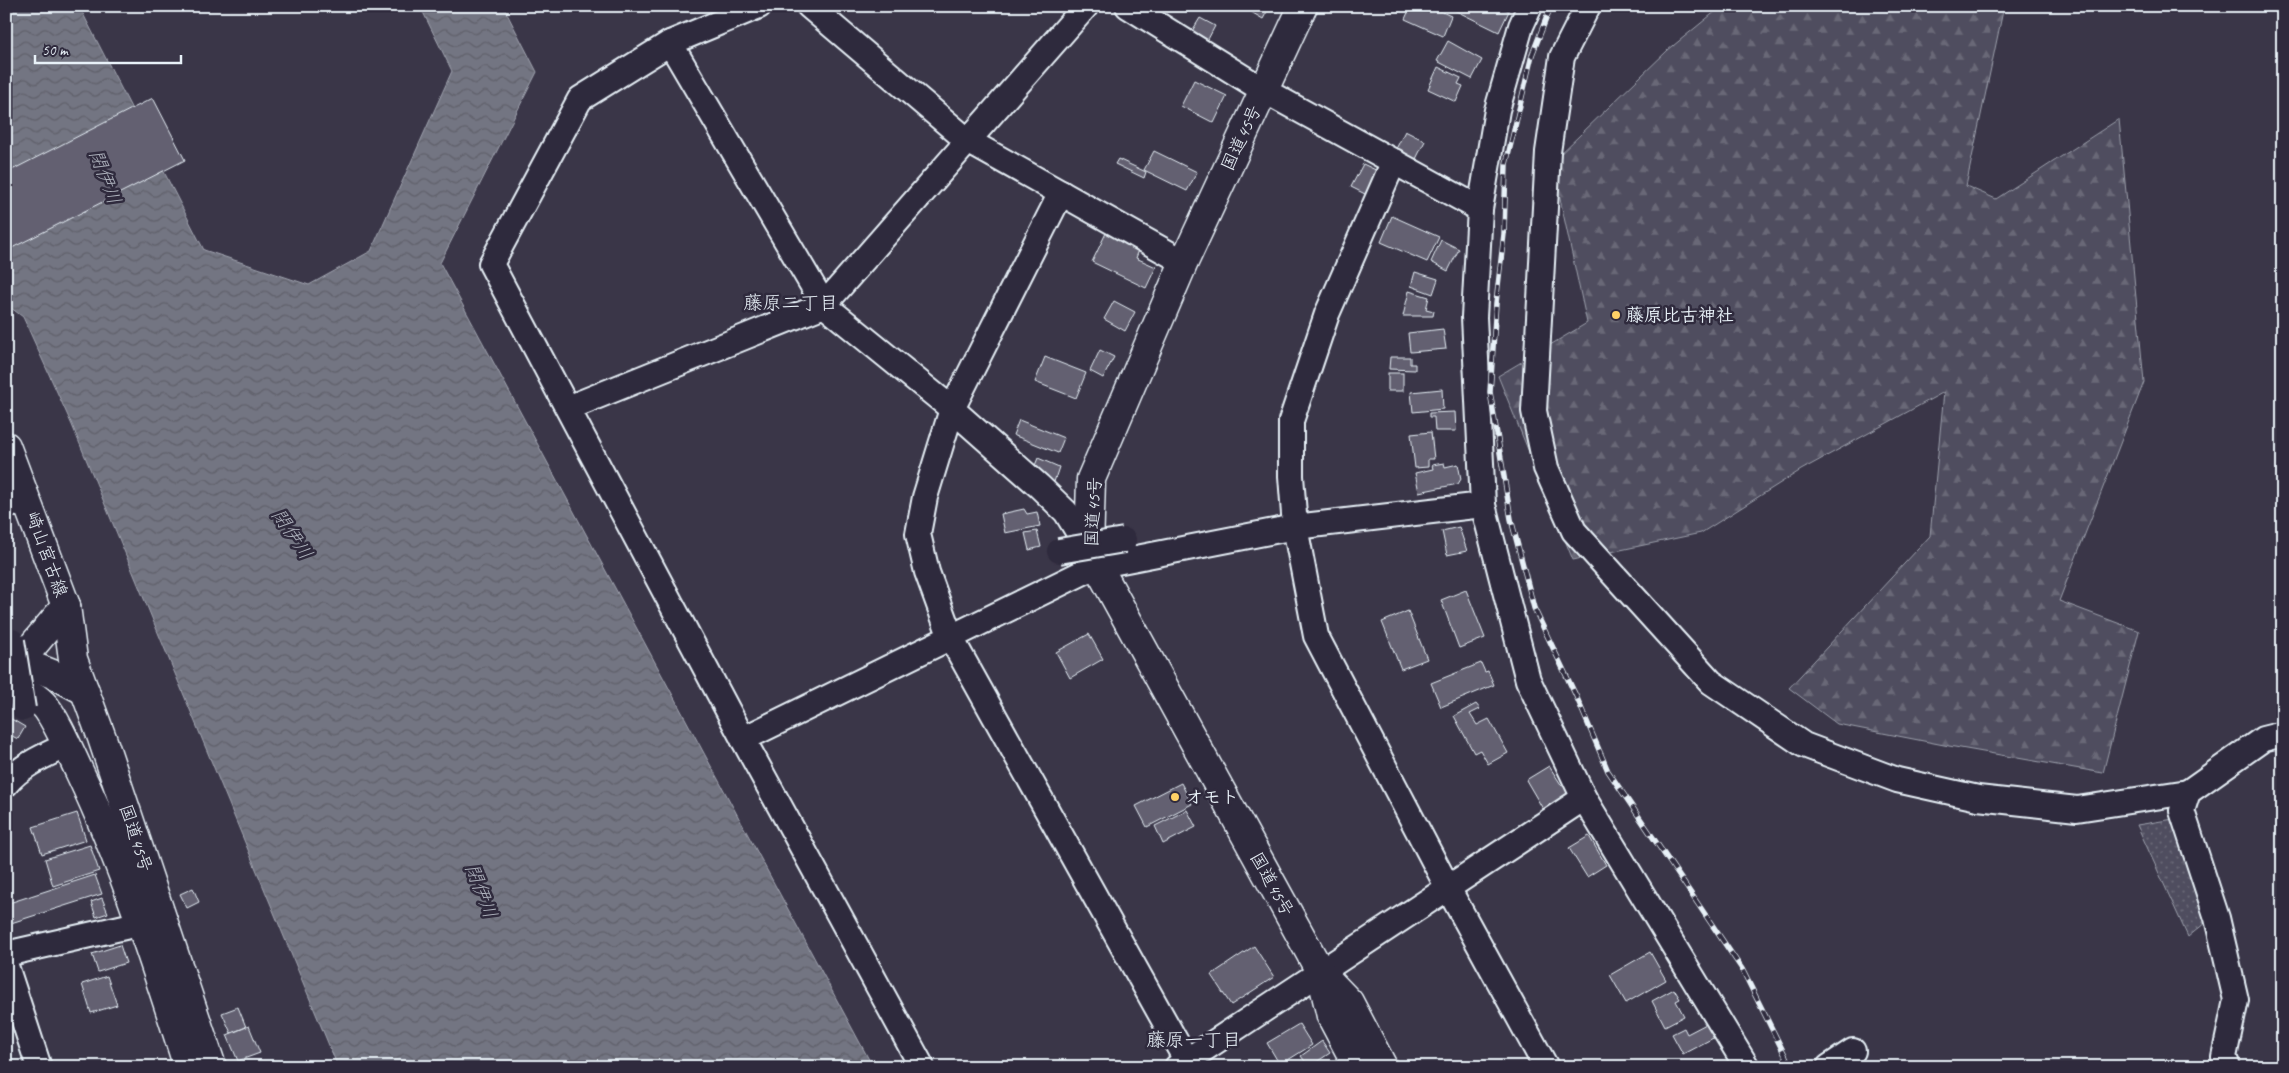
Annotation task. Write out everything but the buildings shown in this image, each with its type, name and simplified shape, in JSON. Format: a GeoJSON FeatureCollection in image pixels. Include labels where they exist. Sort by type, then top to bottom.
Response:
{"type":"FeatureCollection","features":[{"type":"Feature","properties":{"kind":"main road","name":"国道45号"},"geometry":{"type":"LineString","coordinates":[[1303,6],[1184,262],[1091,479],[1092,558],[1170,695],[1320,973],[1331,1016],[1358,1067]]}},
{"type":"Feature","properties":{"kind":"main road","name":"崎山宮古線"},"geometry":{"type":"LineString","coordinates":[[6,446],[17,504],[66,606],[69,675]]}},
{"type":"Feature","properties":{"kind":"main road"},"geometry":{"type":"LineString","coordinates":[[13,677],[25,655],[66,606]]}},
{"type":"Feature","properties":{"kind":"main road","name":"国道45号"},"geometry":{"type":"LineString","coordinates":[[69,675],[152,920],[212,1067]]}},
{"type":"Feature","properties":{"kind":"main road"},"geometry":{"type":"LineString","coordinates":[[13,677],[69,675],[102,819]]}},
{"type":"Feature","properties":{"kind":"main road","name":"国道45号"},"geometry":{"type":"LineString","coordinates":[[13,677],[44,704],[67,745],[152,920],[188,1067]]}},
{"type":"Feature","properties":{"kind":"main road","name":"国道45号"},"geometry":{"type":"LineString","coordinates":[[1320,973],[1349,1002],[1383,1067]]}},
{"type":"Feature","properties":{"kind":"street"},"geometry":{"type":"LineString","coordinates":[[759,6],[670,43],[580,99],[491,264],[743,739],[922,1067]]}},
{"type":"Feature","properties":{"kind":"street"},"geometry":{"type":"LineString","coordinates":[[809,6],[968,140],[1184,262]]}},
{"type":"Feature","properties":{"kind":"street"},"geometry":{"type":"LineString","coordinates":[[568,408],[824,304],[1086,6]]}},
{"type":"Feature","properties":{"kind":"street"},"geometry":{"type":"LineString","coordinates":[[1128,6],[1263,90],[1480,209]]}},
{"type":"Feature","properties":{"kind":"street"},"geometry":{"type":"LineString","coordinates":[[1530,6],[1521,26],[1497,110],[1480,209],[1474,317],[1483,505],[1528,680],[1584,798],[1747,1067]]}},
{"type":"Feature","properties":{"kind":"street"},"geometry":{"type":"LineString","coordinates":[[1588,6],[1562,57],[1548,152],[1534,411],[1546,468],[1574,531],[1711,682],[1804,745],[1897,780],[1978,798],[2077,809],[2188,792],[2263,739],[2283,734]]}},
{"type":"Feature","properties":{"kind":"street"},"geometry":{"type":"LineString","coordinates":[[670,43],[824,304],[952,409],[1066,512],[1092,558]]}},
{"type":"Feature","properties":{"kind":"street"},"geometry":{"type":"LineString","coordinates":[[1394,161],[1327,314],[1291,422],[1291,476],[1295,527],[1316,636],[1448,888],[1546,1067]]}},
{"type":"Feature","properties":{"kind":"street"},"geometry":{"type":"LineString","coordinates":[[1061,193],[952,409],[925,497],[918,534],[927,572],[951,638],[1184,1065],[1584,798]]}},
{"type":"Feature","properties":{"kind":"street"},"geometry":{"type":"LineString","coordinates":[[743,739],[951,638],[1092,558],[1295,527],[1483,505]]}},
{"type":"Feature","properties":{"kind":"street"},"geometry":{"type":"LineString","coordinates":[[1059,551],[1124,540]]}},
{"type":"Feature","properties":{"kind":"street"},"geometry":{"type":"LineString","coordinates":[[6,784],[17,773],[67,745]]}},
{"type":"Feature","properties":{"kind":"street"},"geometry":{"type":"LineString","coordinates":[[2188,792],[2182,811],[2217,918],[2236,1000],[2224,1057],[2228,1067]]}},
{"type":"Feature","properties":{"kind":"street"},"geometry":{"type":"LineString","coordinates":[[6,954],[152,920]]}},
{"type":"Feature","properties":{"kind":"street"},"geometry":{"type":"LineString","coordinates":[[6,966],[39,1067]]}},
{"type":"Feature","properties":{"kind":"street"},"geometry":{"type":"LineString","coordinates":[[1829,1067],[1853,1051]]}},
{"type":"Feature","properties":{"kind":"green space"},"geometry":{"type":"Polygon","coordinates":[[[1722,6],[2004,6],[1966,186],[1996,199],[2119,119],[2144,382],[2059,601],[2139,631],[2103,773],[1837,724],[1789,688],[1930,536],[1944,392],[1801,470],[1701,533],[1573,560],[1498,376],[1587,323],[1552,162],[1668,50],[1722,6]]]}},
{"type":"Feature","properties":{"kind":"green space"},"geometry":{"type":"Polygon","coordinates":[[[2180,818],[2211,918],[2188,937],[2137,825],[2180,818]]]}},
{"type":"Feature","properties":{"kind":"water","name":"閉伊川"},"geometry":{"type":"Polygon","coordinates":[[[6,6],[79,6],[204,250],[309,285],[371,251],[452,71],[420,6],[503,6],[537,72],[440,263],[873,1067],[338,1067],[72,425],[23,317],[6,304],[6,6]]]}},
{"type":"Feature","properties":{"kind":"railway"},"geometry":{"type":"LineString","coordinates":[[1551,6],[1532,55],[1506,164],[1504,234],[1496,303],[1490,392],[1511,519],[1534,608],[1577,698],[1608,771],[1742,969],[1791,1067]]}},
{"type":"Feature","properties":{"kind":"place","name":"藤原比古神社"},"geometry":{"type":"Point","coordinates":[1616,315]}},
{"type":"Feature","properties":{"kind":"place","name":"オモト"},"geometry":{"type":"Point","coordinates":[1175,797]}},
{"type":"Feature","properties":{"kind":"district","name":"藤原二丁目"},"geometry":{"type":"Point","coordinates":[791,303]}},
{"type":"Feature","properties":{"kind":"district","name":"藤原一丁目"},"geometry":{"type":"Point","coordinates":[1194,1040]}}]}
